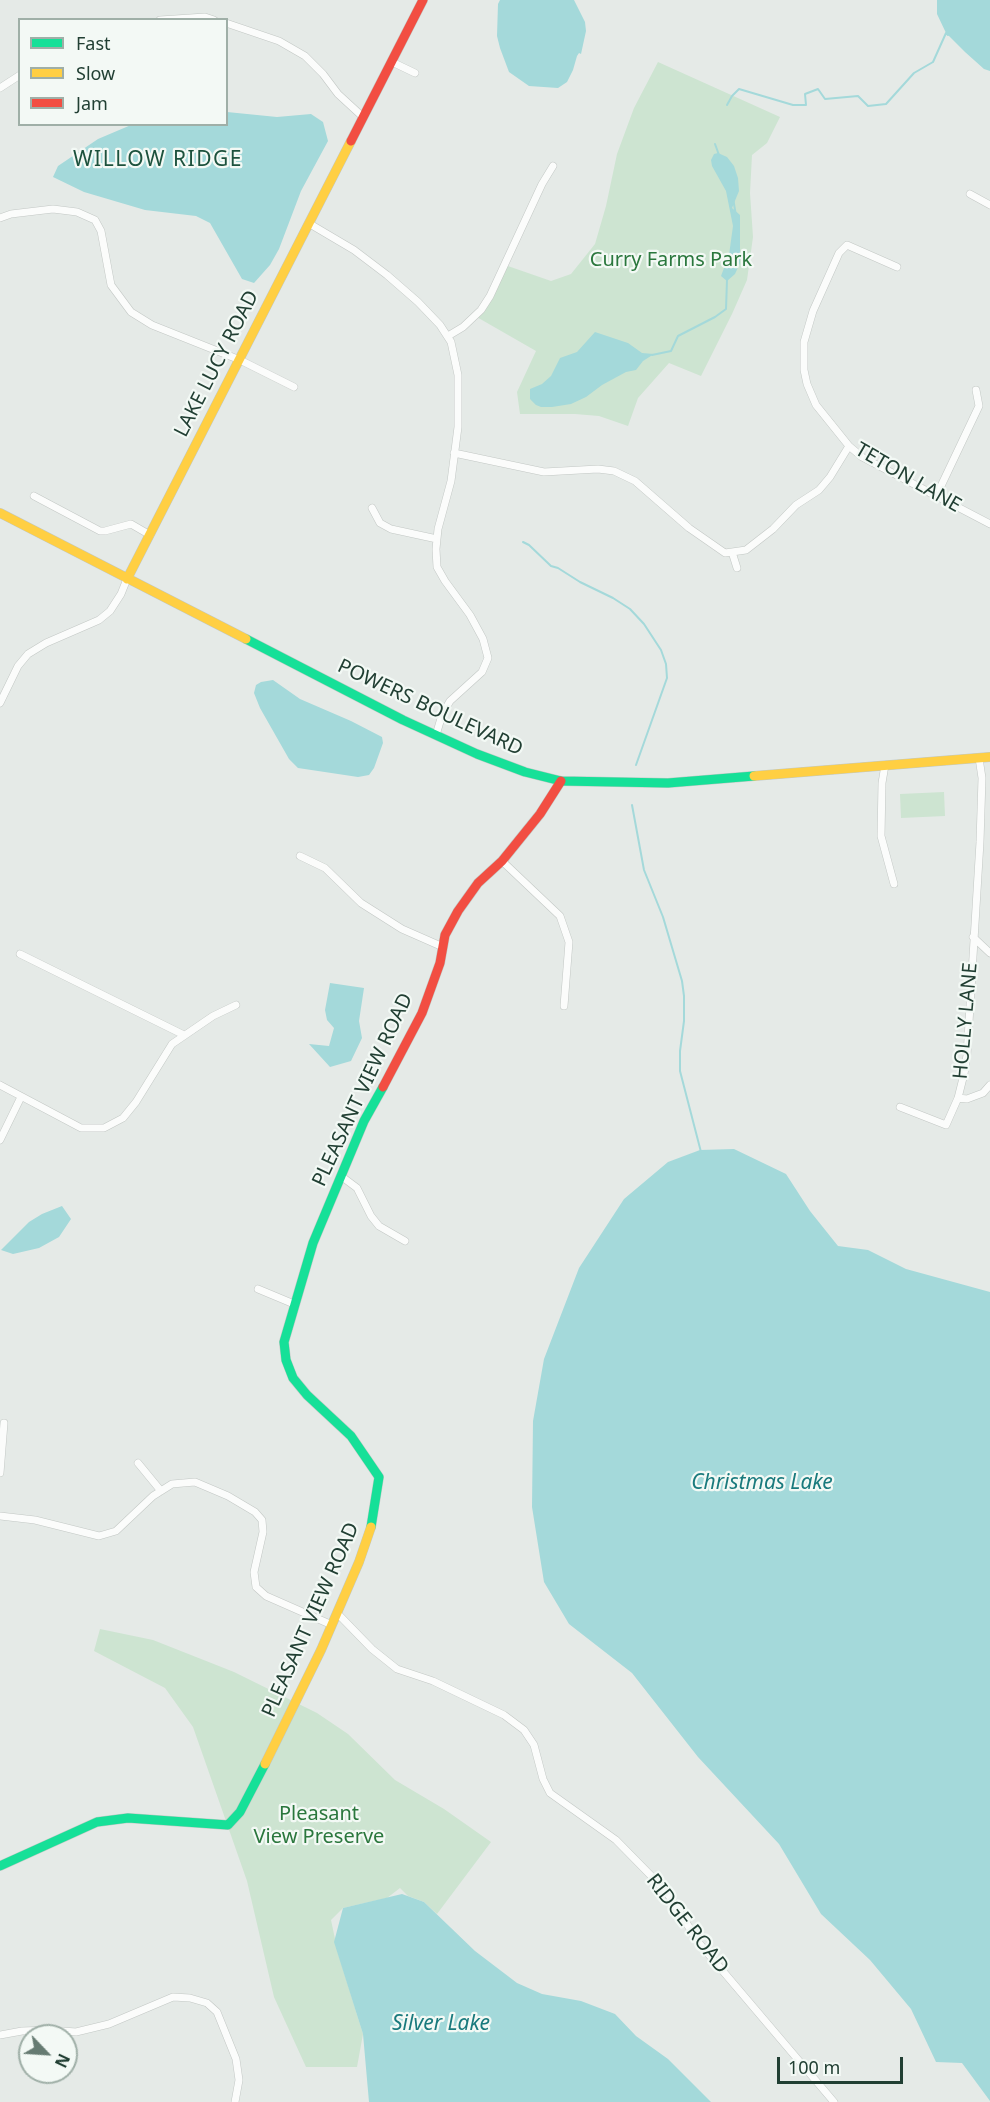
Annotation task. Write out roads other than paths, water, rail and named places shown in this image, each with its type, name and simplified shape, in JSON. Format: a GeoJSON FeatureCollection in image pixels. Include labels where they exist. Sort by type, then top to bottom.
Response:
{"type":"FeatureCollection","features":[{"type":"Feature","properties":{"kind":"street","name":"LAKE LUCY ROAD"},"geometry":{"type":"LineString","coordinates":[[0,703],[18,666],[28,654],[99,620],[110,611],[121,594],[423,0]]}},
{"type":"Feature","properties":{"kind":"street"},"geometry":{"type":"LineString","coordinates":[[190,18],[208,18]]}},
{"type":"Feature","properties":{"kind":"street"},"geometry":{"type":"LineString","coordinates":[[228,24],[279,40],[306,56],[338,94],[363,117]]}},
{"type":"Feature","properties":{"kind":"street"},"geometry":{"type":"LineString","coordinates":[[392,62],[415,73]]}},
{"type":"Feature","properties":{"kind":"street"},"geometry":{"type":"LineString","coordinates":[[1,83],[18,76]]}},
{"type":"Feature","properties":{"kind":"street"},"geometry":{"type":"LineString","coordinates":[[448,336],[463,327],[486,303],[542,184],[553,166]]}},
{"type":"Feature","properties":{"kind":"street"},"geometry":{"type":"LineString","coordinates":[[970,195],[990,205]]}},
{"type":"Feature","properties":{"kind":"street"},"geometry":{"type":"LineString","coordinates":[[0,218],[11,214],[52,209],[77,212],[95,220],[101,231],[111,285],[131,312],[152,325],[240,360],[294,387]]}},
{"type":"Feature","properties":{"kind":"street"},"geometry":{"type":"LineString","coordinates":[[310,224],[354,250],[387,275],[418,302],[451,342],[458,375],[458,427],[451,482],[437,538],[437,567],[470,615],[483,639],[488,658],[477,679],[450,701],[436,735]]}},
{"type":"Feature","properties":{"kind":"street","name":"TETON LANE"},"geometry":{"type":"LineString","coordinates":[[897,267],[847,246],[839,253],[813,311],[804,342],[804,370],[816,405],[849,446],[862,457],[990,524]]}},
{"type":"Feature","properties":{"kind":"street"},"geometry":{"type":"LineString","coordinates":[[930,493],[941,486],[975,416],[979,406],[976,390]]}},
{"type":"Feature","properties":{"kind":"street"},"geometry":{"type":"LineString","coordinates":[[454,453],[544,472],[598,469],[614,471],[635,481],[725,554],[746,550],[773,529],[796,505],[819,490],[849,446]]}},
{"type":"Feature","properties":{"kind":"street"},"geometry":{"type":"LineString","coordinates":[[34,496],[100,531],[131,524],[150,535]]}},
{"type":"Feature","properties":{"kind":"street"},"geometry":{"type":"LineString","coordinates":[[372,508],[380,523],[391,529],[437,538]]}},
{"type":"Feature","properties":{"kind":"street","name":"POWERS BOULEVARD"},"geometry":{"type":"LineString","coordinates":[[0,513],[436,735],[477,754],[525,772],[561,781],[668,783],[990,757]]}},
{"type":"Feature","properties":{"kind":"street"},"geometry":{"type":"LineString","coordinates":[[732,552],[737,568]]}},
{"type":"Feature","properties":{"kind":"street","name":"HOLLY LANE"},"geometry":{"type":"LineString","coordinates":[[900,1107],[946,1125],[958,1098],[967,1055],[982,788],[979,758]]}},
{"type":"Feature","properties":{"kind":"street"},"geometry":{"type":"LineString","coordinates":[[885,765],[882,783],[881,836],[894,884]]}},
{"type":"Feature","properties":{"kind":"street","name":"PLEASANT VIEW ROAD"},"geometry":{"type":"LineString","coordinates":[[0,1866],[97,1822],[128,1818],[228,1825],[240,1812],[271,1753],[338,1614],[373,1522],[380,1477],[351,1436],[293,1378],[286,1360],[284,1342],[294,1304],[313,1243],[364,1121],[422,1013],[440,963],[446,935],[458,911],[478,883],[502,861],[540,814],[561,781]]}},
{"type":"Feature","properties":{"kind":"street"},"geometry":{"type":"LineString","coordinates":[[300,856],[325,868],[361,903],[402,929],[443,947]]}},
{"type":"Feature","properties":{"kind":"street"},"geometry":{"type":"LineString","coordinates":[[502,861],[560,916],[569,942],[564,1006]]}},
{"type":"Feature","properties":{"kind":"street"},"geometry":{"type":"LineString","coordinates":[[973,937],[990,953]]}},
{"type":"Feature","properties":{"kind":"street"},"geometry":{"type":"LineString","coordinates":[[20,954],[184,1035]]}},
{"type":"Feature","properties":{"kind":"street"},"geometry":{"type":"LineString","coordinates":[[0,1085],[81,1128],[104,1128],[123,1118],[136,1102],[172,1044],[213,1016],[236,1005]]}},
{"type":"Feature","properties":{"kind":"street"},"geometry":{"type":"LineString","coordinates":[[958,1098],[967,1099],[983,1093],[990,1085]]}},
{"type":"Feature","properties":{"kind":"street"},"geometry":{"type":"LineString","coordinates":[[0,1140],[21,1098]]}},
{"type":"Feature","properties":{"kind":"street"},"geometry":{"type":"LineString","coordinates":[[341,1176],[357,1188],[371,1216],[379,1226],[405,1241]]}},
{"type":"Feature","properties":{"kind":"street"},"geometry":{"type":"LineString","coordinates":[[258,1289],[294,1304]]}},
{"type":"Feature","properties":{"kind":"street"},"geometry":{"type":"LineString","coordinates":[[0,1473],[4,1423]]}},
{"type":"Feature","properties":{"kind":"street"},"geometry":{"type":"LineString","coordinates":[[138,1463],[161,1491]]}},
{"type":"Feature","properties":{"kind":"street"},"geometry":{"type":"LineString","coordinates":[[0,1516],[35,1520],[99,1536],[116,1531],[153,1496],[172,1484],[195,1482],[228,1496],[255,1512],[262,1520],[263,1532],[254,1572],[256,1587],[266,1596],[332,1625]]}},
{"type":"Feature","properties":{"kind":"street","name":"RIDGE ROAD"},"geometry":{"type":"LineString","coordinates":[[338,1614],[372,1649],[397,1669],[433,1681],[504,1715],[524,1730],[534,1744],[543,1779],[550,1793],[616,1840],[666,1891],[699,1943],[834,2102]]}},
{"type":"Feature","properties":{"kind":"street"},"geometry":{"type":"LineString","coordinates":[[0,2035],[22,2031],[76,2032],[110,2024],[173,1997],[190,1998],[207,2003],[217,2012],[224,2027],[236,2059],[239,2080],[235,2102]]}},
{"type":"Feature","properties":{"kind":"water"},"geometry":{"type":"Polygon","coordinates":[[[500,0],[574,0],[585,22],[586,31],[581,54],[577,56],[567,82],[558,88],[529,86],[509,72],[497,36],[500,0]]]}},
{"type":"Feature","properties":{"kind":"water"},"geometry":{"type":"Polygon","coordinates":[[[937,0],[990,0],[990,71],[984,69],[946,33],[937,14],[937,0]]]}},
{"type":"Feature","properties":{"kind":"water"},"geometry":{"type":"Polygon","coordinates":[[[228,112],[277,117],[311,114],[323,122],[328,141],[301,191],[279,249],[270,265],[254,283],[242,279],[210,223],[196,216],[145,210],[84,192],[53,177],[58,166],[98,139],[129,126],[228,126],[228,112]]]}},
{"type":"Feature","properties":{"kind":"water"},"geometry":{"type":"Polygon","coordinates":[[[718,153],[727,157],[734,166],[739,191],[732,208],[740,215],[740,263],[735,274],[727,281],[721,276],[729,255],[733,226],[726,191],[712,166],[711,160],[714,154],[718,153]]]}},
{"type":"Feature","properties":{"kind":"water"},"geometry":{"type":"Polygon","coordinates":[[[595,332],[628,343],[642,353],[654,354],[643,361],[636,370],[626,372],[571,404],[552,407],[536,405],[530,399],[530,389],[542,384],[551,376],[560,358],[577,352],[595,332]]]}},
{"type":"Feature","properties":{"kind":"water"},"geometry":{"type":"Polygon","coordinates":[[[273,680],[300,699],[382,737],[383,743],[369,775],[358,777],[298,768],[289,759],[254,693],[256,685],[273,680]]]}},
{"type":"Feature","properties":{"kind":"water"},"geometry":{"type":"Polygon","coordinates":[[[330,983],[364,988],[359,1021],[362,1038],[351,1061],[330,1067],[309,1044],[329,1046],[334,1028],[327,1020],[325,1010],[330,983]]]}},
{"type":"Feature","properties":{"kind":"water","name":"Christmas Lake"},"geometry":{"type":"Polygon","coordinates":[[[734,1149],[786,1174],[810,1211],[838,1246],[868,1250],[906,1269],[990,1292],[990,2101],[962,2063],[936,2062],[911,2009],[870,1960],[821,1914],[779,1844],[698,1757],[632,1673],[569,1624],[544,1582],[532,1507],[533,1421],[544,1359],[579,1268],[624,1199],[668,1162],[700,1150],[734,1149]]]}},
{"type":"Feature","properties":{"kind":"water"},"geometry":{"type":"Polygon","coordinates":[[[62,1206],[71,1219],[59,1237],[39,1248],[13,1254],[1,1250],[29,1222],[62,1206]]]}},
{"type":"Feature","properties":{"kind":"water","name":"Silver Lake"},"geometry":{"type":"Polygon","coordinates":[[[402,1894],[424,1902],[475,1951],[517,1983],[542,1994],[581,2001],[615,2014],[636,2036],[668,2059],[711,2102],[369,2102],[363,2034],[334,1942],[343,1908],[402,1894]]]}},
{"type":"Feature","properties":{"kind":"waterway"},"geometry":{"type":"LineString","coordinates":[[727,105],[739,89],[793,105],[806,105],[805,94],[818,89],[825,99],[858,96],[868,106],[886,104],[914,73],[933,62],[946,33],[948,35]]}},
{"type":"Feature","properties":{"kind":"waterway"},"geometry":{"type":"LineString","coordinates":[[715,144],[719,155]]}},
{"type":"Feature","properties":{"kind":"waterway"},"geometry":{"type":"LineString","coordinates":[[733,198],[736,216]]}},
{"type":"Feature","properties":{"kind":"waterway"},"geometry":{"type":"LineString","coordinates":[[652,355],[671,351],[678,336],[726,309],[727,280]]}},
{"type":"Feature","properties":{"kind":"waterway"},"geometry":{"type":"LineString","coordinates":[[523,542],[551,566],[630,609],[644,624],[661,650],[666,664],[667,678],[636,765]]}},
{"type":"Feature","properties":{"kind":"waterway"},"geometry":{"type":"LineString","coordinates":[[632,805],[644,870],[663,917],[682,981],[684,1021],[680,1071],[701,1152]]}},
{"type":"Feature","properties":{"kind":"district","name":"WILLOW RIDGE"},"geometry":{"type":"Point","coordinates":[158,160]}},
{"type":"Feature","properties":{"kind":"park label","name":"Curry Farms Park"},"geometry":{"type":"Point","coordinates":[671,260]}},
{"type":"Feature","properties":{"kind":"park label","name":"Pleasant View Preserve"},"geometry":{"type":"Point","coordinates":[319,1826]}}]}
